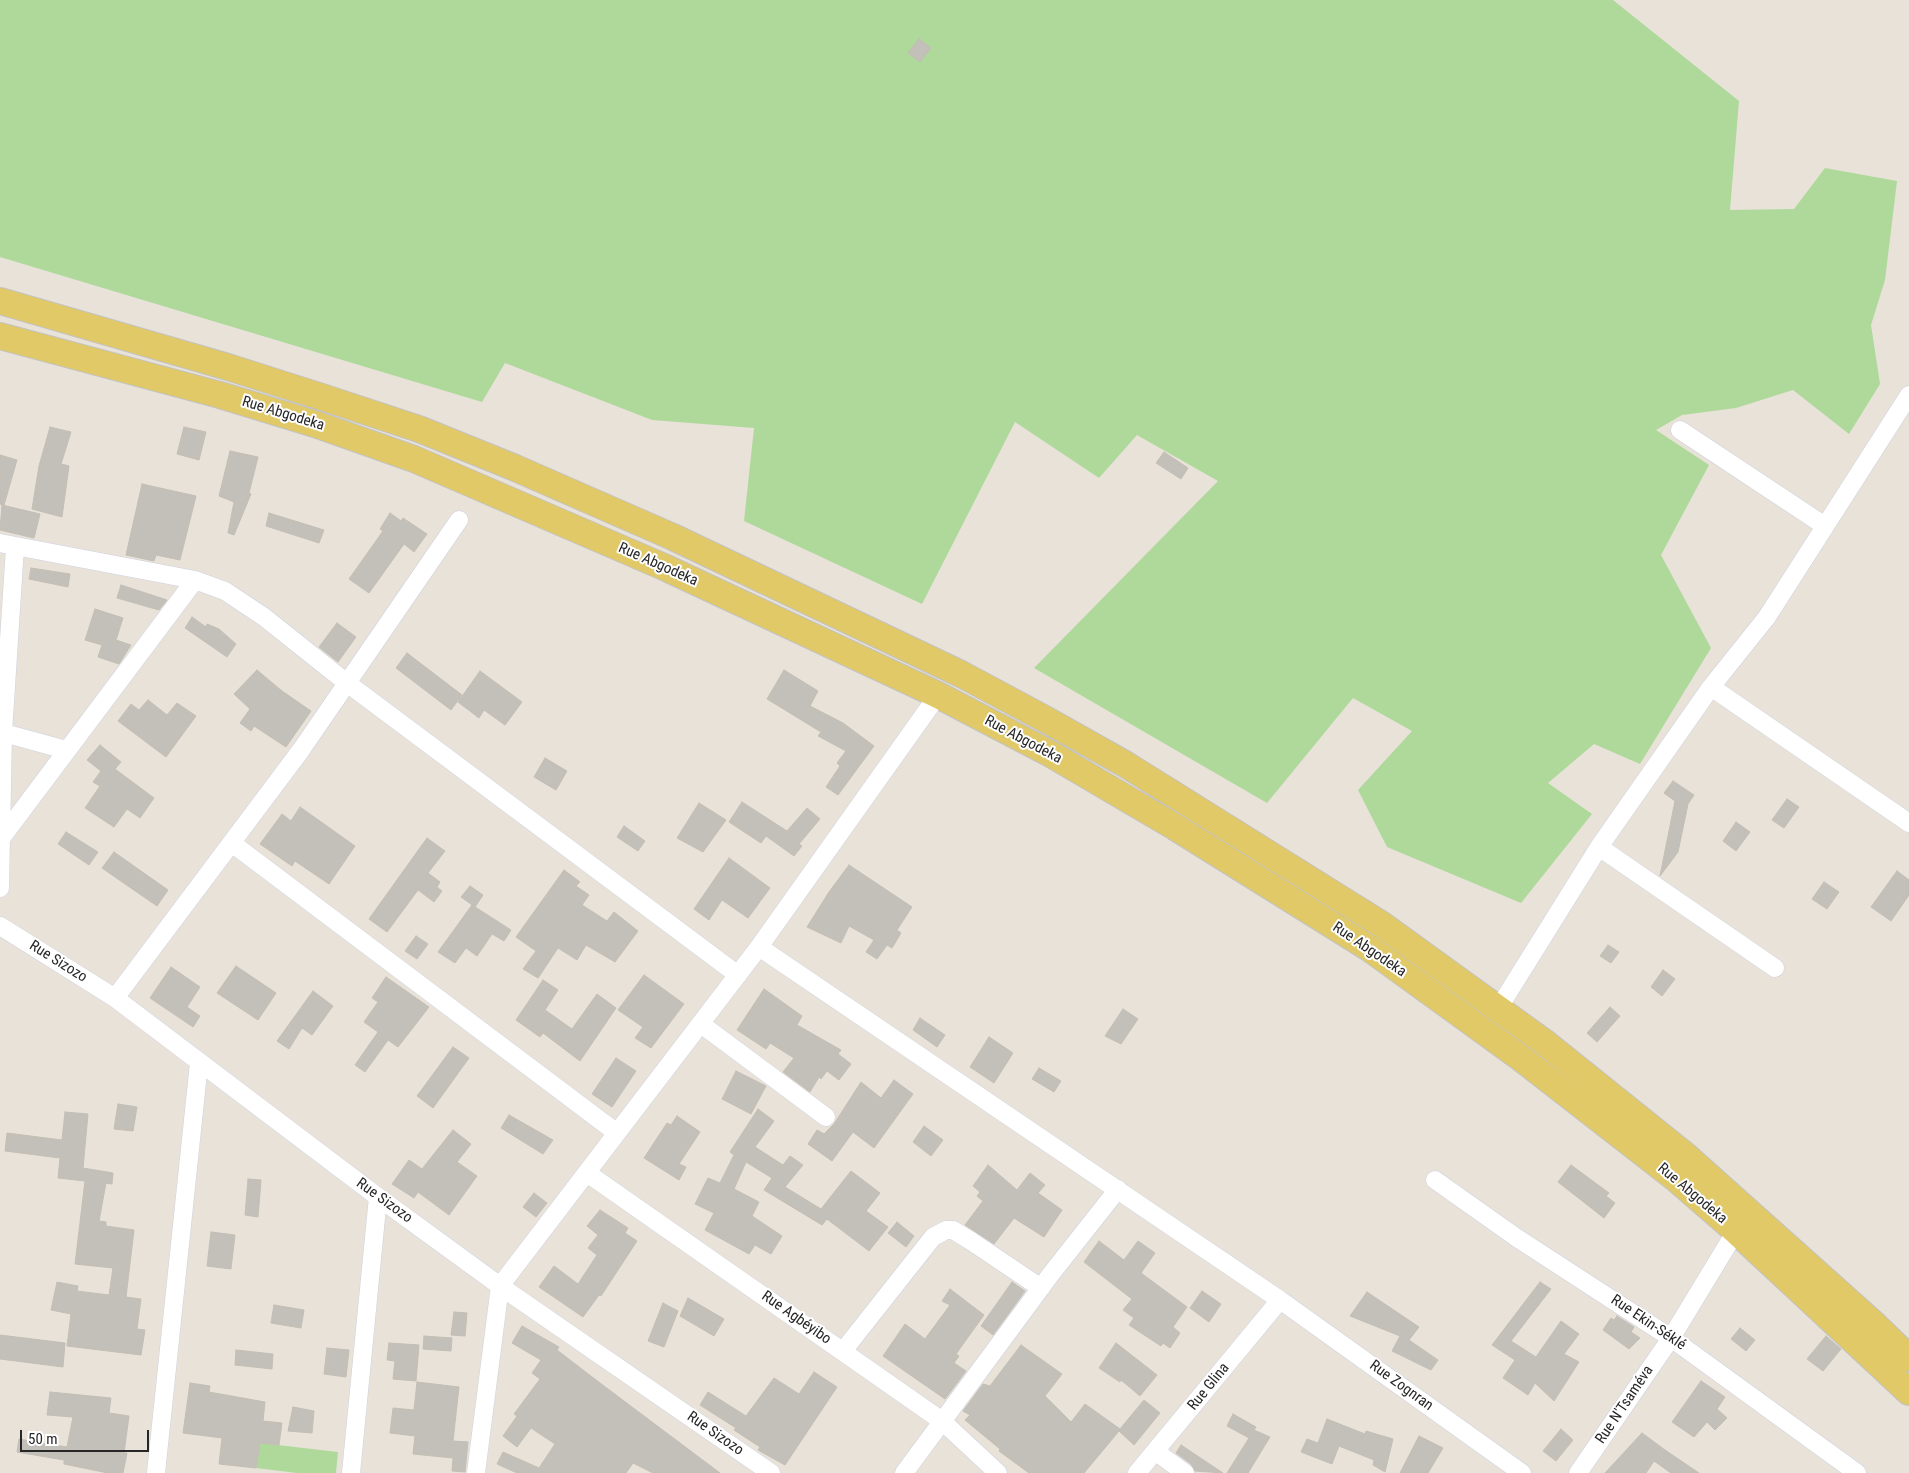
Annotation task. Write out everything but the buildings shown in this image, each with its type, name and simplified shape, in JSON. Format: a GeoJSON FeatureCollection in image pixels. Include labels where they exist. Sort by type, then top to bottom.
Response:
{"type":"FeatureCollection","features":[{"type":"Feature","properties":{"kind":"main road","name":"Rue Abgodeka"},"geometry":{"type":"LineString","coordinates":[[0,301],[228,367],[419,429],[513,466],[673,537],[961,674],[1125,764],[1381,924],[1544,1042],[1686,1156],[1876,1326],[1909,1358]]}},
{"type":"Feature","properties":{"kind":"main road","name":"Rue Abgodeka"},"geometry":{"type":"LineString","coordinates":[[0,336],[220,395],[315,424],[414,459],[664,566],[938,695],[1048,753],[1116,792],[1369,948],[1530,1065],[1675,1178],[1736,1231],[1909,1392]]}},
{"type":"Feature","properties":{"kind":"street"},"geometry":{"type":"LineString","coordinates":[[1498,1009],[1600,847],[1711,687],[1767,617],[1909,395]]}},
{"type":"Feature","properties":{"kind":"street"},"geometry":{"type":"LineString","coordinates":[[1680,430],[1825,526]]}},
{"type":"Feature","properties":{"kind":"street"},"geometry":{"type":"LineString","coordinates":[[115,998],[233,844],[459,520]]}},
{"type":"Feature","properties":{"kind":"street"},"geometry":{"type":"LineString","coordinates":[[0,888],[2,837],[1,732],[7,545],[196,580],[225,591],[264,617],[347,683],[738,976]]}},
{"type":"Feature","properties":{"kind":"street"},"geometry":{"type":"LineString","coordinates":[[2,837],[196,580]]}},
{"type":"Feature","properties":{"kind":"street"},"geometry":{"type":"LineString","coordinates":[[1711,687],[1909,824]]}},
{"type":"Feature","properties":{"kind":"street"},"geometry":{"type":"LineString","coordinates":[[476,1473],[500,1286],[738,976],[938,695]]}},
{"type":"Feature","properties":{"kind":"street"},"geometry":{"type":"LineString","coordinates":[[1,732],[66,750]]}},
{"type":"Feature","properties":{"kind":"street"},"geometry":{"type":"LineString","coordinates":[[233,844],[618,1133]]}},
{"type":"Feature","properties":{"kind":"street"},"geometry":{"type":"LineString","coordinates":[[1600,847],[1776,968]]}},
{"type":"Feature","properties":{"kind":"street","name":"Rue Sizozo"},"geometry":{"type":"LineString","coordinates":[[0,926],[115,998],[378,1197],[500,1286],[771,1473]]}},
{"type":"Feature","properties":{"kind":"street","name":"Rue Zognran"},"geometry":{"type":"LineString","coordinates":[[759,947],[1280,1300],[1522,1473]]}},
{"type":"Feature","properties":{"kind":"street"},"geometry":{"type":"LineString","coordinates":[[700,1024],[826,1118]]}},
{"type":"Feature","properties":{"kind":"street"},"geometry":{"type":"LineString","coordinates":[[156,1473],[199,1063]]}},
{"type":"Feature","properties":{"kind":"street","name":"Rue Agbéyibo"},"geometry":{"type":"LineString","coordinates":[[587,1173],[843,1350],[942,1422],[998,1473]]}},
{"type":"Feature","properties":{"kind":"street","name":"Rue Ekin-Séklé"},"geometry":{"type":"LineString","coordinates":[[1434,1180],[1517,1238],[1671,1338],[1857,1473]]}},
{"type":"Feature","properties":{"kind":"street"},"geometry":{"type":"LineString","coordinates":[[904,1473],[1041,1288],[1118,1189]]}},
{"type":"Feature","properties":{"kind":"street"},"geometry":{"type":"LineString","coordinates":[[350,1473],[378,1197]]}},
{"type":"Feature","properties":{"kind":"street"},"geometry":{"type":"LineString","coordinates":[[843,1350],[933,1238],[946,1230],[959,1234],[1041,1288]]}},
{"type":"Feature","properties":{"kind":"street","name":"Rue N'Tsaméva"},"geometry":{"type":"LineString","coordinates":[[1578,1473],[1671,1338],[1736,1231]]}},
{"type":"Feature","properties":{"kind":"street","name":"Rue Glina"},"geometry":{"type":"LineString","coordinates":[[1137,1473],[1280,1300]]}},
{"type":"Feature","properties":{"kind":"street"},"geometry":{"type":"LineString","coordinates":[[1155,1451],[1185,1473]]}},
{"type":"Feature","properties":{"kind":"green space"},"geometry":{"type":"Polygon","coordinates":[[[0,0],[1613,0],[1739,101],[1730,210],[1794,209],[1825,168],[1897,181],[1885,280],[1871,325],[1880,384],[1849,434],[1793,390],[1736,408],[1682,415],[1656,430],[1709,465],[1661,555],[1711,648],[1640,764],[1594,744],[1548,783],[1592,814],[1521,903],[1387,847],[1358,790],[1412,731],[1353,698],[1267,803],[1034,668],[1218,481],[1137,435],[1099,478],[1015,422],[922,604],[744,521],[754,428],[652,420],[505,363],[482,402],[0,257],[0,0]]]}},
{"type":"Feature","properties":{"kind":"green space"},"geometry":{"type":"Polygon","coordinates":[[[260,1443],[338,1452],[336,1473],[297,1473],[256,1468],[260,1443]]]}}]}
